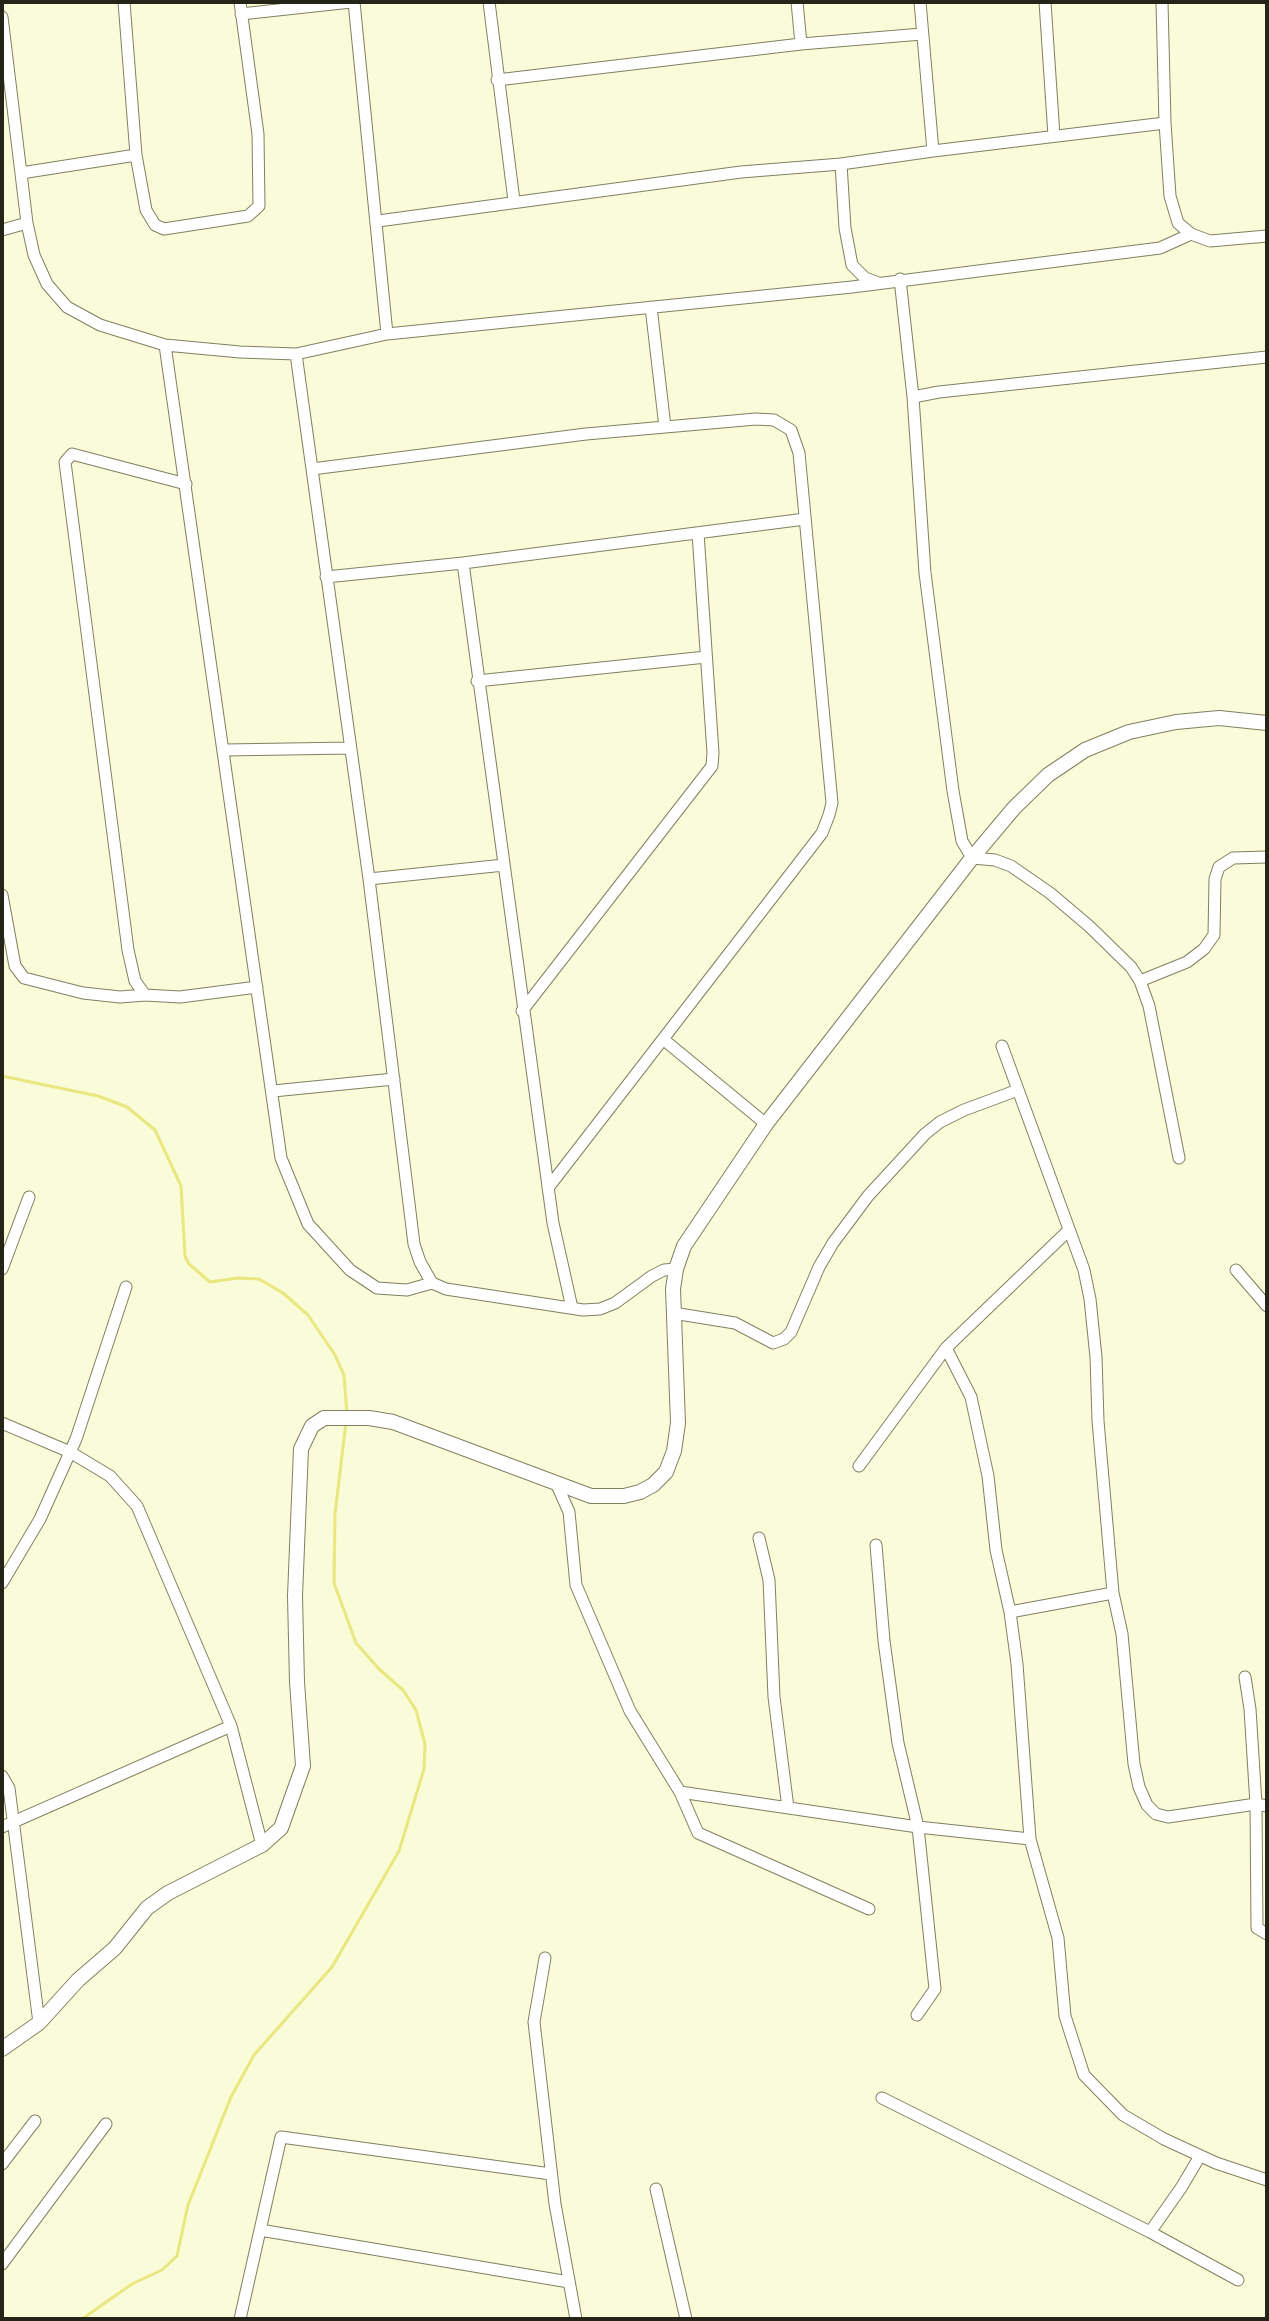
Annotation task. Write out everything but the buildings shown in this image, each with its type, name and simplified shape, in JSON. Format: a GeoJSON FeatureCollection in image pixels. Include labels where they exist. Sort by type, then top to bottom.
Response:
{"type":"FeatureCollection","features":[{"type":"Feature","properties":{"kind":"street"},"geometry":{"type":"LineString","coordinates":[[124,2],[136,155],[146,210],[155,225],[164,229],[248,216],[259,206],[258,134],[241,8],[352,2],[378,221],[387,334]]}},
{"type":"Feature","properties":{"kind":"street"},"geometry":{"type":"LineString","coordinates":[[489,2],[514,201]]}},
{"type":"Feature","properties":{"kind":"street"},"geometry":{"type":"LineString","coordinates":[[797,2],[801,44]]}},
{"type":"Feature","properties":{"kind":"street"},"geometry":{"type":"LineString","coordinates":[[920,2],[933,151]]}},
{"type":"Feature","properties":{"kind":"street"},"geometry":{"type":"LineString","coordinates":[[1045,2],[1054,136]]}},
{"type":"Feature","properties":{"kind":"street"},"geometry":{"type":"LineString","coordinates":[[1162,2],[1170,196],[1178,223],[1191,234],[1210,241],[1267,236]]}},
{"type":"Feature","properties":{"kind":"street"},"geometry":{"type":"LineString","coordinates":[[2,17],[27,223],[34,255],[47,284],[67,307],[100,325],[165,345],[296,354],[387,334],[852,287],[1160,248],[1191,234]]}},
{"type":"Feature","properties":{"kind":"street"},"geometry":{"type":"LineString","coordinates":[[497,80],[801,44],[922,34]]}},
{"type":"Feature","properties":{"kind":"street"},"geometry":{"type":"LineString","coordinates":[[378,221],[741,172],[841,164],[1165,123]]}},
{"type":"Feature","properties":{"kind":"street"},"geometry":{"type":"LineString","coordinates":[[21,173],[136,155]]}},
{"type":"Feature","properties":{"kind":"street"},"geometry":{"type":"LineString","coordinates":[[841,164],[845,228],[852,265],[865,278],[876,282]]}},
{"type":"Feature","properties":{"kind":"street"},"geometry":{"type":"LineString","coordinates":[[2,230],[27,223]]}},
{"type":"Feature","properties":{"kind":"street"},"geometry":{"type":"LineString","coordinates":[[900,279],[913,397],[925,573],[962,841],[972,858]]}},
{"type":"Feature","properties":{"kind":"street"},"geometry":{"type":"LineString","coordinates":[[651,307],[665,427]]}},
{"type":"Feature","properties":{"kind":"street"},"geometry":{"type":"LineString","coordinates":[[165,345],[281,1158],[308,1224],[350,1270],[377,1288],[407,1290],[432,1283]]}},
{"type":"Feature","properties":{"kind":"street"},"geometry":{"type":"LineString","coordinates":[[296,354],[369,879],[414,1244],[420,1262],[432,1283],[446,1289],[572,1308],[600,1309],[615,1303],[664,1270],[676,1269]]}},
{"type":"Feature","properties":{"kind":"street"},"geometry":{"type":"LineString","coordinates":[[913,397],[1267,357]]}},
{"type":"Feature","properties":{"kind":"street"},"geometry":{"type":"LineString","coordinates":[[312,469],[586,434],[756,419],[774,420],[791,430],[799,453],[832,803],[829,815],[822,833],[548,1188]]}},
{"type":"Feature","properties":{"kind":"street"},"geometry":{"type":"LineString","coordinates":[[145,995],[135,981],[128,950],[65,462],[72,454],[186,484]]}},
{"type":"Feature","properties":{"kind":"street"},"geometry":{"type":"LineString","coordinates":[[326,577],[463,563],[805,519]]}},
{"type":"Feature","properties":{"kind":"street"},"geometry":{"type":"LineString","coordinates":[[522,1011],[712,766],[698,533]]}},
{"type":"Feature","properties":{"kind":"street"},"geometry":{"type":"LineString","coordinates":[[463,563],[522,1011],[548,1188],[572,1308]]}},
{"type":"Feature","properties":{"kind":"street"},"geometry":{"type":"LineString","coordinates":[[477,681],[706,657]]}},
{"type":"Feature","properties":{"kind":"street"},"geometry":{"type":"LineString","coordinates":[[2,2049],[39,2023],[78,1980],[115,1948],[147,1908],[168,1893],[262,1845],[281,1828],[303,1766],[295,1596],[301,1449],[312,1426],[324,1418],[369,1418],[393,1422],[591,1496],[624,1496],[640,1492],[666,1472],[674,1451],[678,1423],[673,1313],[676,1269],[684,1246],[766,1124],[972,858],[1048,775],[1085,750],[1129,732],[1176,722],[1219,718],[1267,723]]}},
{"type":"Feature","properties":{"kind":"street"},"geometry":{"type":"LineString","coordinates":[[225,750],[350,748]]}},
{"type":"Feature","properties":{"kind":"street"},"geometry":{"type":"LineString","coordinates":[[1140,981],[1187,962],[1204,949],[1214,935],[1215,879],[1219,867],[1233,858],[1267,857]]}},
{"type":"Feature","properties":{"kind":"street"},"geometry":{"type":"LineString","coordinates":[[972,858],[995,860],[1011,866],[1050,893],[1131,967],[1149,1006],[1179,1158]]}},
{"type":"Feature","properties":{"kind":"street"},"geometry":{"type":"LineString","coordinates":[[369,879],[504,865]]}},
{"type":"Feature","properties":{"kind":"street"},"geometry":{"type":"LineString","coordinates":[[2,895],[15,966],[24,978],[83,993],[120,997],[180,997],[257,987]]}},
{"type":"Feature","properties":{"kind":"street"},"geometry":{"type":"LineString","coordinates":[[663,1039],[766,1124]]}},
{"type":"Feature","properties":{"kind":"street"},"geometry":{"type":"LineString","coordinates":[[1002,1046],[1084,1270],[1090,1299],[1113,1593],[1122,1634],[1134,1764],[1139,1787],[1147,1805],[1156,1814],[1168,1817],[1262,1805]]}},
{"type":"Feature","properties":{"kind":"street"},"geometry":{"type":"LineString","coordinates":[[273,1091],[394,1079]]}},
{"type":"Feature","properties":{"kind":"street"},"geometry":{"type":"LineString","coordinates":[[673,1313],[735,1323],[773,1343],[784,1339],[791,1332],[819,1267],[833,1243],[868,1196],[925,1134],[964,1110],[1018,1090]]}},
{"type":"Feature","properties":{"kind":"street"},"geometry":{"type":"LineString","coordinates":[[2,1269],[29,1197]]}},
{"type":"Feature","properties":{"kind":"street"},"geometry":{"type":"LineString","coordinates":[[859,1466],[946,1348],[1069,1230]]}},
{"type":"Feature","properties":{"kind":"street"},"geometry":{"type":"LineString","coordinates":[[1236,1270],[1267,1306]]}},
{"type":"Feature","properties":{"kind":"street"},"geometry":{"type":"LineString","coordinates":[[2,1583],[40,1519],[70,1452],[126,1287]]}},
{"type":"Feature","properties":{"kind":"street"},"geometry":{"type":"LineString","coordinates":[[946,1348],[971,1397],[988,1476],[996,1550],[1010,1612],[1017,1664],[1030,1839],[1058,1938],[1065,2016],[1084,2075],[1123,2115],[1200,2156],[1267,2180]]}},
{"type":"Feature","properties":{"kind":"street"},"geometry":{"type":"LineString","coordinates":[[2,1423],[70,1452],[110,1476],[137,1506],[231,1726],[262,1845]]}},
{"type":"Feature","properties":{"kind":"street"},"geometry":{"type":"LineString","coordinates":[[557,1485],[569,1512],[576,1585],[630,1711],[680,1792],[698,1833],[869,1909]]}},
{"type":"Feature","properties":{"kind":"street"},"geometry":{"type":"LineString","coordinates":[[759,1538],[769,1580],[774,1697],[788,1808]]}},
{"type":"Feature","properties":{"kind":"street"},"geometry":{"type":"LineString","coordinates":[[876,1545],[884,1641],[896,1728],[918,1827],[935,1989],[917,2015]]}},
{"type":"Feature","properties":{"kind":"street"},"geometry":{"type":"LineString","coordinates":[[1010,1612],[1113,1593]]}},
{"type":"Feature","properties":{"kind":"street"},"geometry":{"type":"LineString","coordinates":[[1245,1677],[1262,1805],[1257,1928],[1267,1934]]}},
{"type":"Feature","properties":{"kind":"street"},"geometry":{"type":"LineString","coordinates":[[8,1825],[231,1726]]}},
{"type":"Feature","properties":{"kind":"street"},"geometry":{"type":"LineString","coordinates":[[2,1776],[9,1788],[8,1825],[39,2023]]}},
{"type":"Feature","properties":{"kind":"street"},"geometry":{"type":"LineString","coordinates":[[680,1792],[918,1827],[1030,1839]]}},
{"type":"Feature","properties":{"kind":"street"},"geometry":{"type":"LineString","coordinates":[[545,1958],[534,2022],[551,2174],[576,2319]]}},
{"type":"Feature","properties":{"kind":"street"},"geometry":{"type":"LineString","coordinates":[[882,2098],[1150,2232],[1238,2280]]}},
{"type":"Feature","properties":{"kind":"street"},"geometry":{"type":"LineString","coordinates":[[2,2164],[35,2121]]}},
{"type":"Feature","properties":{"kind":"street"},"geometry":{"type":"LineString","coordinates":[[2,2264],[106,2124]]}},
{"type":"Feature","properties":{"kind":"street"},"geometry":{"type":"LineString","coordinates":[[240,2319],[281,2137],[551,2174]]}},
{"type":"Feature","properties":{"kind":"street"},"geometry":{"type":"LineString","coordinates":[[1150,2232],[1200,2156]]}},
{"type":"Feature","properties":{"kind":"street"},"geometry":{"type":"LineString","coordinates":[[656,2189],[686,2319]]}},
{"type":"Feature","properties":{"kind":"street"},"geometry":{"type":"LineString","coordinates":[[260,2230],[569,2282]]}},
{"type":"Feature","properties":{"kind":"waterway"},"geometry":{"type":"LineString","coordinates":[[2,1076],[98,1096],[127,1107],[155,1130],[181,1186],[185,1256],[189,1264],[210,1282],[259,1279],[283,1293],[308,1315],[335,1355],[344,1375],[347,1415]]}},
{"type":"Feature","properties":{"kind":"waterway"},"geometry":{"type":"LineString","coordinates":[[82,2319],[132,2284],[162,2270],[177,2256],[188,2205],[231,2097],[254,2055],[332,1967],[399,1851],[424,1769],[425,1744],[416,1710],[403,1690],[356,1643],[334,1583],[335,1514],[346,1422]]}}]}
